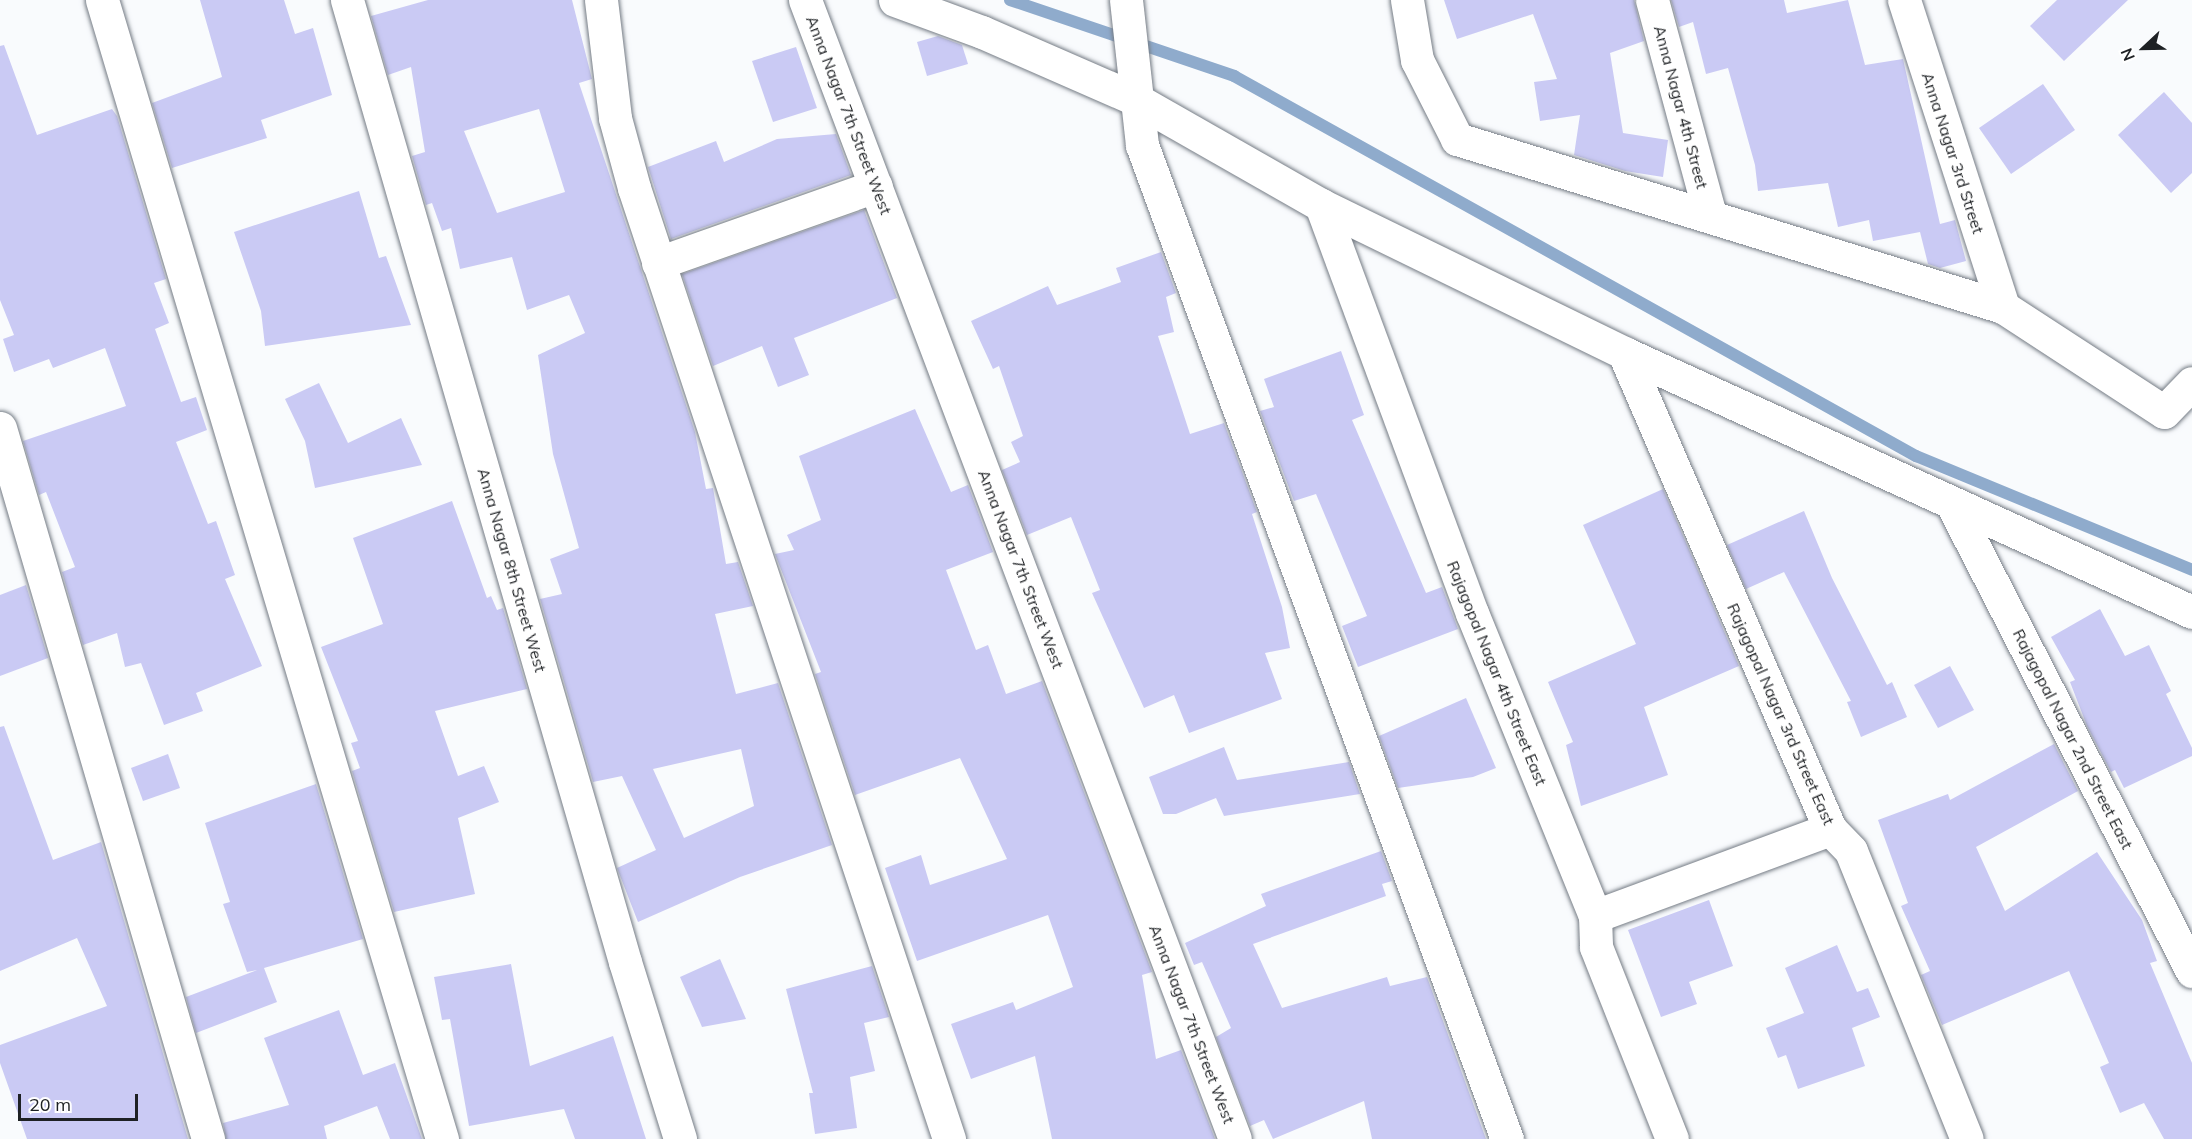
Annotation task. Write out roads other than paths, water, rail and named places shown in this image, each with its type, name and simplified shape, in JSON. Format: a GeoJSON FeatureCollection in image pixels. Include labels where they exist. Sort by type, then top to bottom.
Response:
{"type":"FeatureCollection","features":[{"type":"Feature","properties":{"kind":"street"},"geometry":{"type":"LineString","coordinates":[[102,0],[442,1139]]}},
{"type":"Feature","properties":{"kind":"street","name":"Anna Nagar 8th Street West"},"geometry":{"type":"LineString","coordinates":[[347,0],[625,962],[680,1139]]}},
{"type":"Feature","properties":{"kind":"street"},"geometry":{"type":"LineString","coordinates":[[601,0],[615,118],[658,263],[949,1139]]}},
{"type":"Feature","properties":{"kind":"street","name":"Anna Nagar 7th Street West"},"geometry":{"type":"LineString","coordinates":[[805,0],[1235,1139]]}},
{"type":"Feature","properties":{"kind":"street"},"geometry":{"type":"LineString","coordinates":[[895,0],[982,32],[1135,99],[1321,205],[1624,353],[1953,506],[2192,612]]}},
{"type":"Feature","properties":{"kind":"street"},"geometry":{"type":"LineString","coordinates":[[1126,0],[1130,65],[1142,145],[1507,1139]]}},
{"type":"Feature","properties":{"kind":"street"},"geometry":{"type":"LineString","coordinates":[[1407,0],[1418,60],[1457,139],[2003,307],[2164,412],[2192,382]]}},
{"type":"Feature","properties":{"kind":"street","name":"Anna Nagar 4th Street"},"geometry":{"type":"LineString","coordinates":[[1652,0],[1710,215]]}},
{"type":"Feature","properties":{"kind":"street","name":"Anna Nagar 3rd Street"},"geometry":{"type":"LineString","coordinates":[[1904,0],[2003,307]]}},
{"type":"Feature","properties":{"kind":"street"},"geometry":{"type":"LineString","coordinates":[[658,263],[876,186]]}},
{"type":"Feature","properties":{"kind":"street","name":"Rajagopal Nagar 4th Street East"},"geometry":{"type":"LineString","coordinates":[[1321,205],[1472,613],[1595,916],[1596,947],[1672,1139]]}},
{"type":"Feature","properties":{"kind":"street","name":"Rajagopal Nagar 3rd Street East"},"geometry":{"type":"LineString","coordinates":[[1624,353],[1830,829],[1851,851],[1967,1139]]}},
{"type":"Feature","properties":{"kind":"street"},"geometry":{"type":"LineString","coordinates":[[0,428],[208,1139]]}},
{"type":"Feature","properties":{"kind":"street","name":"Rajagopal Nagar 2nd Street East"},"geometry":{"type":"LineString","coordinates":[[1953,506],[2192,971]]}},
{"type":"Feature","properties":{"kind":"street"},"geometry":{"type":"LineString","coordinates":[[1595,916],[1830,829]]}},
{"type":"Feature","properties":{"kind":"waterway"},"geometry":{"type":"LineString","coordinates":[[1010,0],[1234,76],[1916,456],[2192,570]]}}]}
